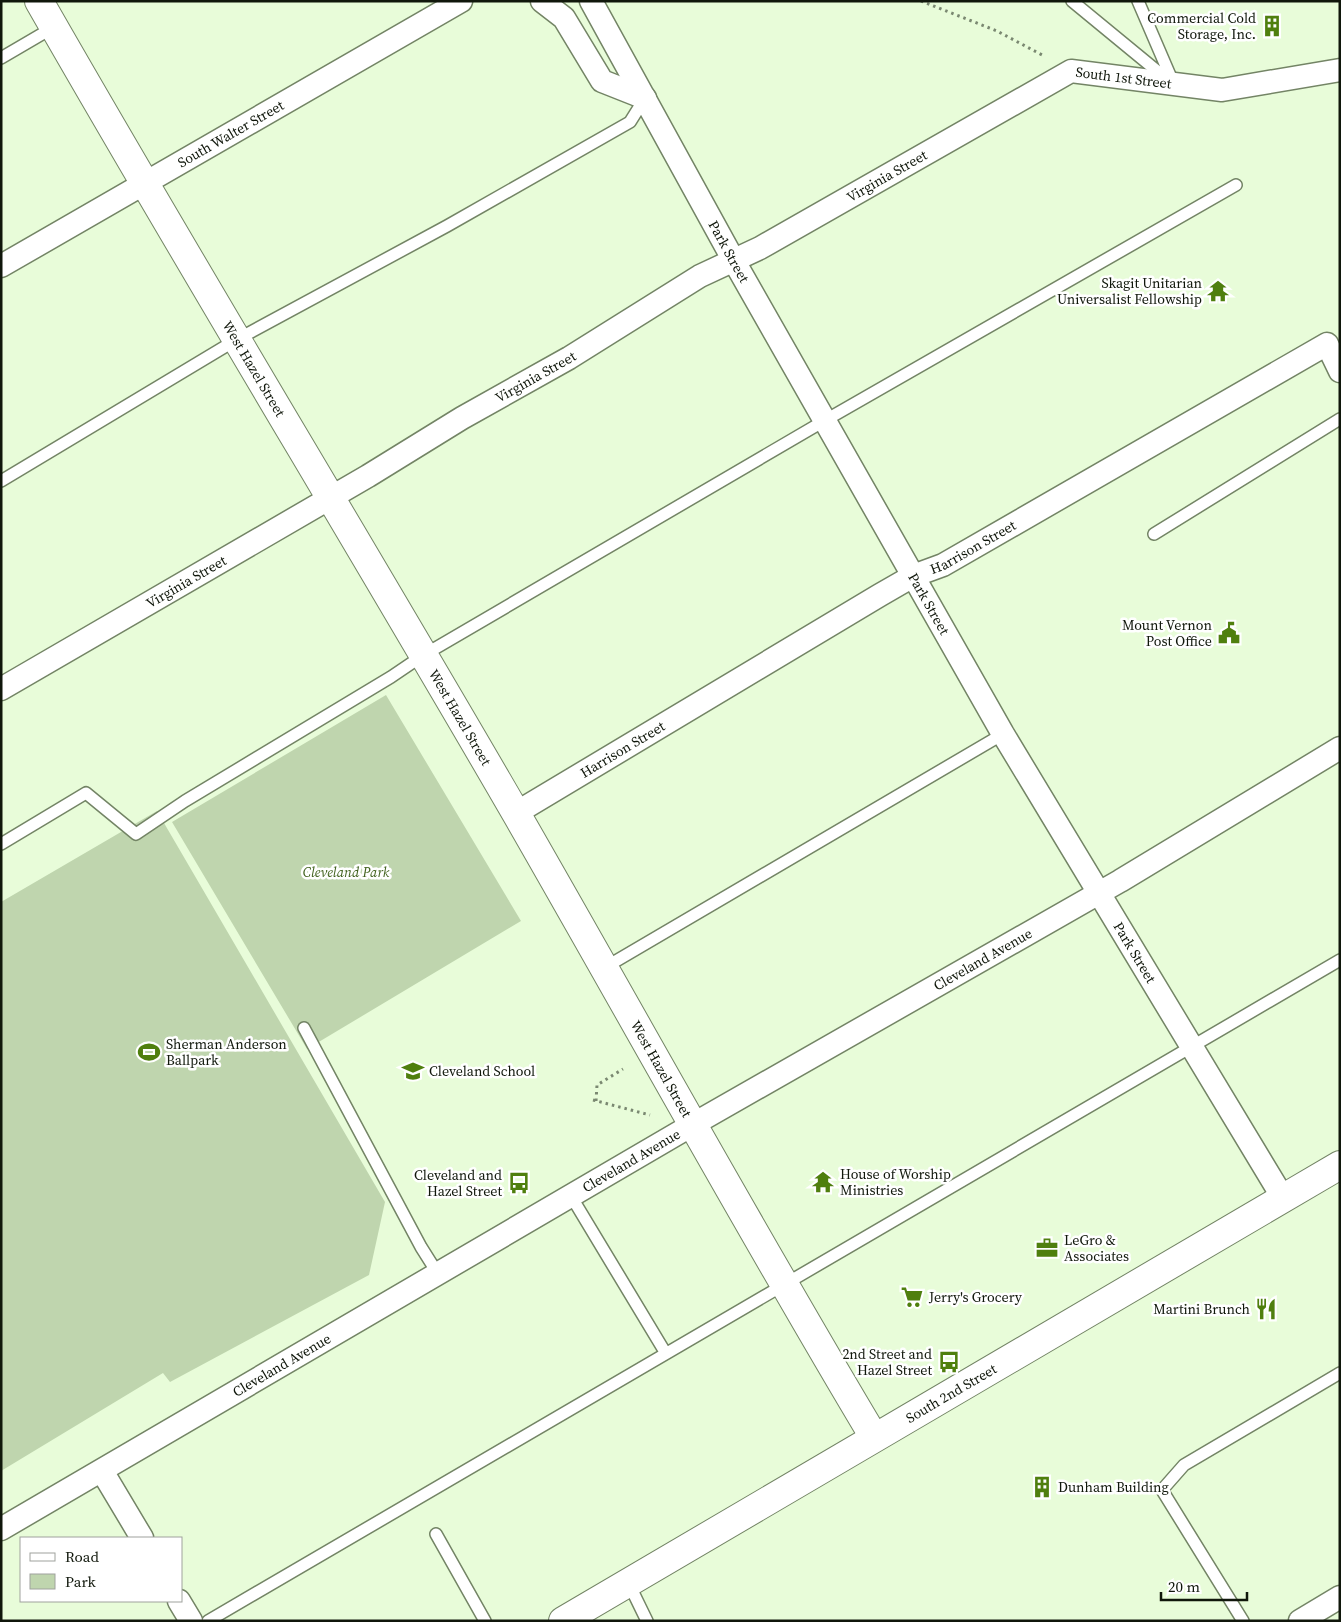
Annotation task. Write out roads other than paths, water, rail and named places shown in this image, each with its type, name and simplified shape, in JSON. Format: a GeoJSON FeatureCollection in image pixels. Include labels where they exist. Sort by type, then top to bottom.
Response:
{"type":"FeatureCollection","features":[{"type":"Feature","properties":{"kind":"street","name":"West Hazel Street"},"geometry":{"type":"LineString","coordinates":[[39,1],[236,340],[516,813],[692,1125],[874,1437]]}},
{"type":"Feature","properties":{"kind":"street","name":"South Walter Street"},"geometry":{"type":"LineString","coordinates":[[1,266],[461,1]]}},
{"type":"Feature","properties":{"kind":"street"},"geometry":{"type":"LineString","coordinates":[[542,1],[564,18],[602,81],[645,98]]}},
{"type":"Feature","properties":{"kind":"street","name":"Park Street"},"geometry":{"type":"LineString","coordinates":[[591,1],[734,261],[1003,734],[1283,1198]]}},
{"type":"Feature","properties":{"kind":"street","name":"South 1st Street"},"geometry":{"type":"LineString","coordinates":[[1072,71],[1222,90],[1340,70]]}},
{"type":"Feature","properties":{"kind":"street","name":"Virginia Street"},"geometry":{"type":"LineString","coordinates":[[1,689],[329,498],[462,418],[569,358],[700,276],[760,248],[1072,71]]}},
{"type":"Feature","properties":{"kind":"street","name":"Harrison Street"},"geometry":{"type":"LineString","coordinates":[[516,813],[913,576],[943,565],[1327,344],[1340,371]]}},
{"type":"Feature","properties":{"kind":"street","name":"Cleveland Avenue"},"geometry":{"type":"LineString","coordinates":[[1,1529],[692,1125],[1100,893],[1340,748]]}},
{"type":"Feature","properties":{"kind":"street","name":"South 2nd Street"},"geometry":{"type":"LineString","coordinates":[[563,1621],[1340,1165]]}},
{"type":"Feature","properties":{"kind":"street"},"geometry":{"type":"LineString","coordinates":[[102,1471],[141,1537]]}},
{"type":"Feature","properties":{"kind":"street"},"geometry":{"type":"LineString","coordinates":[[1300,1621],[1340,1597]]}},
{"type":"Feature","properties":{"kind":"street"},"geometry":{"type":"LineString","coordinates":[[180,1602],[191,1621]]}},
{"type":"Feature","properties":{"kind":"lane"},"geometry":{"type":"LineString","coordinates":[[1072,1],[1174,84]]}},
{"type":"Feature","properties":{"kind":"lane"},"geometry":{"type":"LineString","coordinates":[[1138,1],[1174,84]]}},
{"type":"Feature","properties":{"kind":"lane"},"geometry":{"type":"LineString","coordinates":[[1,58],[54,27]]}},
{"type":"Feature","properties":{"kind":"lane"},"geometry":{"type":"LineString","coordinates":[[1,481],[236,340],[447,226],[630,122],[645,98]]}},
{"type":"Feature","properties":{"kind":"lane"},"geometry":{"type":"LineString","coordinates":[[1,844],[86,793],[136,834],[185,801],[391,677],[422,656],[824,421],[1236,185]]}},
{"type":"Feature","properties":{"kind":"lane"},"geometry":{"type":"LineString","coordinates":[[1154,534],[1340,419]]}},
{"type":"Feature","properties":{"kind":"lane"},"geometry":{"type":"LineString","coordinates":[[604,968],[1003,734]]}},
{"type":"Feature","properties":{"kind":"lane"},"geometry":{"type":"LineString","coordinates":[[208,1621],[784,1282],[1340,960]]}},
{"type":"Feature","properties":{"kind":"lane"},"geometry":{"type":"LineString","coordinates":[[304,1028],[416,1238],[438,1274]]}},
{"type":"Feature","properties":{"kind":"lane"},"geometry":{"type":"LineString","coordinates":[[570,1196],[665,1352]]}},
{"type":"Feature","properties":{"kind":"lane"},"geometry":{"type":"LineString","coordinates":[[1243,1621],[1162,1490],[1184,1466],[1340,1373]]}},
{"type":"Feature","properties":{"kind":"lane"},"geometry":{"type":"LineString","coordinates":[[436,1534],[485,1621]]}},
{"type":"Feature","properties":{"kind":"lane"},"geometry":{"type":"LineString","coordinates":[[628,1582],[647,1621]]}},
{"type":"Feature","properties":{"kind":"place","name":"Commercial Cold Storage, Inc."},"geometry":{"type":"Point","coordinates":[1272,26]}},
{"type":"Feature","properties":{"kind":"place","name":"Skagit Unitarian Universalist Fellowship"},"geometry":{"type":"Point","coordinates":[1218,291]}},
{"type":"Feature","properties":{"kind":"place","name":"Mount Vernon Post Office"},"geometry":{"type":"Point","coordinates":[1229,633]}},
{"type":"Feature","properties":{"kind":"place","name":"Sherman Anderson Ballpark"},"geometry":{"type":"Point","coordinates":[149,1052]}},
{"type":"Feature","properties":{"kind":"place","name":"Cleveland School"},"geometry":{"type":"Point","coordinates":[413,1071]}},
{"type":"Feature","properties":{"kind":"place","name":"House of Worship Ministries"},"geometry":{"type":"Point","coordinates":[823,1182]}},
{"type":"Feature","properties":{"kind":"place","name":"Cleveland and Hazel Street"},"geometry":{"type":"Point","coordinates":[519,1183]}},
{"type":"Feature","properties":{"kind":"place","name":"LeGro & Associates"},"geometry":{"type":"Point","coordinates":[1047,1248]}},
{"type":"Feature","properties":{"kind":"place","name":"Jerry's Grocery"},"geometry":{"type":"Point","coordinates":[912,1297]}},
{"type":"Feature","properties":{"kind":"place","name":"Martini Brunch"},"geometry":{"type":"Point","coordinates":[1266,1309]}},
{"type":"Feature","properties":{"kind":"place","name":"2nd Street and Hazel Street"},"geometry":{"type":"Point","coordinates":[949,1362]}},
{"type":"Feature","properties":{"kind":"place","name":"Dunham Building"},"geometry":{"type":"Point","coordinates":[1042,1487]}},
{"type":"Feature","properties":{"kind":"park label","name":"Cleveland Park"},"geometry":{"type":"Point","coordinates":[346,872]}}]}
